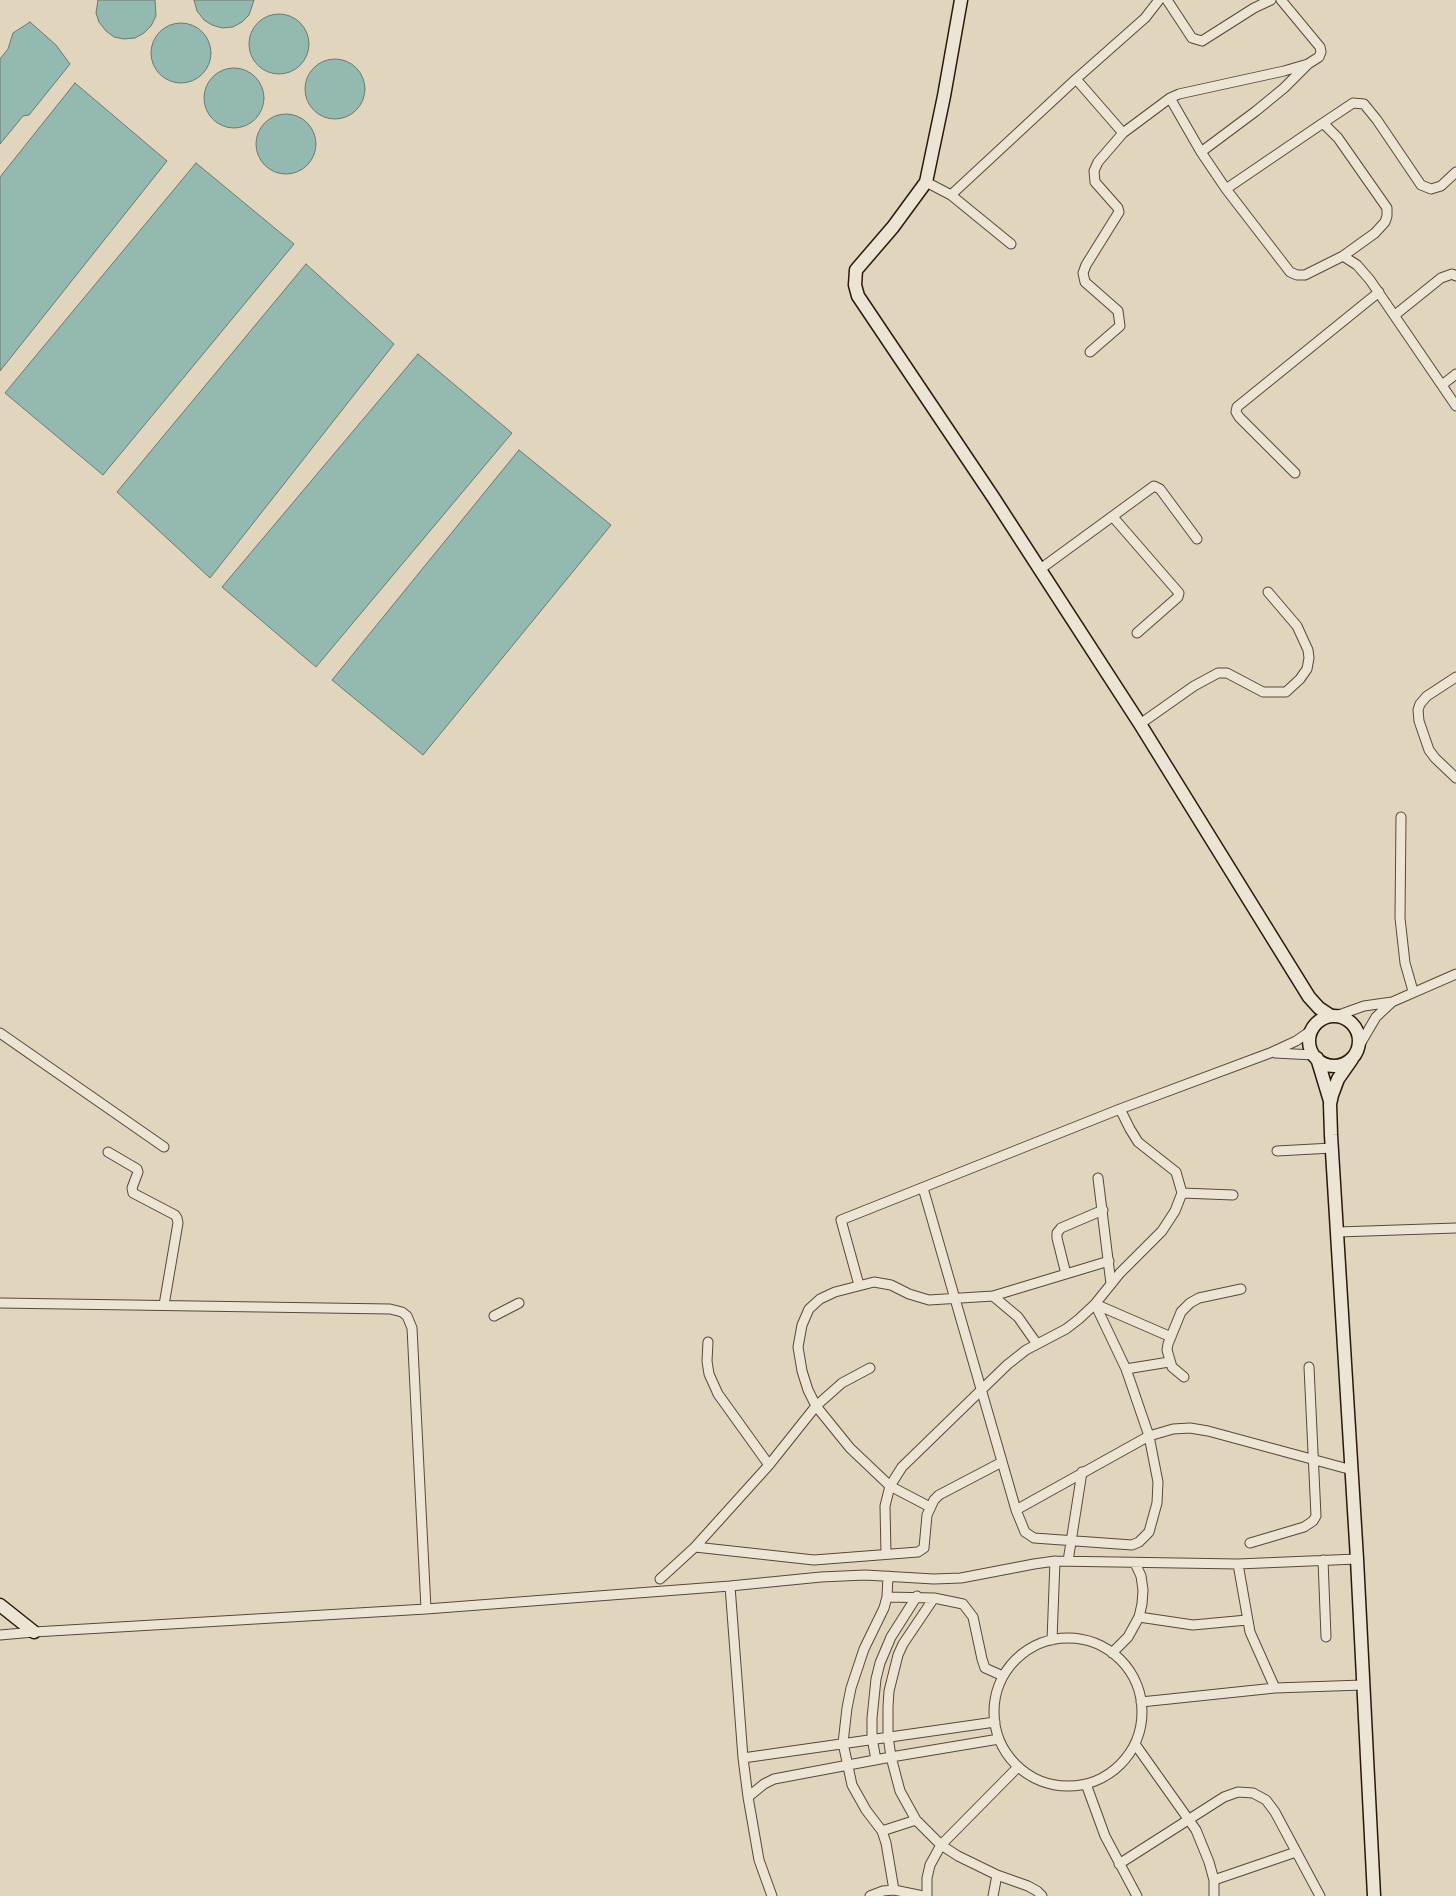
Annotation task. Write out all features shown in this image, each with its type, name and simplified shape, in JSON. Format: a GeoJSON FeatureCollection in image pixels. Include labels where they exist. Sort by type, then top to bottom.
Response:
{"type":"FeatureCollection","features":[{"type":"Feature","properties":{"kind":"street"},"geometry":{"type":"LineString","coordinates":[[961,0],[926,182],[856,270],[855,285],[858,296],[1140,724],[1309,997],[1319,1008],[1334,1016],[1343,1018],[1354,1026],[1359,1039],[1358,1046]]}},
{"type":"Feature","properties":{"kind":"street"},"geometry":{"type":"LineString","coordinates":[[951,195],[1076,78],[1146,18],[1159,0]]}},
{"type":"Feature","properties":{"kind":"street"},"geometry":{"type":"LineString","coordinates":[[1167,0],[1192,38],[1202,41],[1251,4],[1271,0]]}},
{"type":"Feature","properties":{"kind":"street"},"geometry":{"type":"LineString","coordinates":[[1201,152],[1284,88],[1308,64],[1319,57],[1320,47],[1281,0]]}},
{"type":"Feature","properties":{"kind":"street"},"geometry":{"type":"LineString","coordinates":[[1090,352],[1120,326],[1118,311],[1085,282],[1083,273],[1119,212],[1118,208],[1096,182],[1094,171],[1098,162],[1123,133],[1170,98],[1179,94],[1308,64]]}},
{"type":"Feature","properties":{"kind":"street"},"geometry":{"type":"LineString","coordinates":[[1076,78],[1123,133]]}},
{"type":"Feature","properties":{"kind":"street"},"geometry":{"type":"LineString","coordinates":[[1170,98],[1201,152],[1226,189],[1290,272],[1297,275],[1305,275],[1343,256],[1375,233],[1385,222],[1387,216],[1387,208],[1338,138],[1323,123]]}},
{"type":"Feature","properties":{"kind":"street"},"geometry":{"type":"LineString","coordinates":[[1226,189],[1353,103],[1364,104],[1421,185],[1431,189],[1441,186],[1456,172]]}},
{"type":"Feature","properties":{"kind":"street"},"geometry":{"type":"LineString","coordinates":[[926,182],[951,195],[1011,244]]}},
{"type":"Feature","properties":{"kind":"street"},"geometry":{"type":"LineString","coordinates":[[1343,256],[1357,265],[1378,292],[1456,406]]}},
{"type":"Feature","properties":{"kind":"street"},"geometry":{"type":"LineString","coordinates":[[1395,315],[1442,278],[1452,274],[1456,276]]}},
{"type":"Feature","properties":{"kind":"street"},"geometry":{"type":"LineString","coordinates":[[1295,473],[1240,417],[1236,412],[1237,407],[1378,292]]}},
{"type":"Feature","properties":{"kind":"street"},"geometry":{"type":"LineString","coordinates":[[1442,385],[1456,374]]}},
{"type":"Feature","properties":{"kind":"street"},"geometry":{"type":"LineString","coordinates":[[1039,570],[1154,486],[1160,489],[1197,539]]}},
{"type":"Feature","properties":{"kind":"street"},"geometry":{"type":"LineString","coordinates":[[1113,517],[1179,593],[1178,598],[1138,633]]}},
{"type":"Feature","properties":{"kind":"street"},"geometry":{"type":"LineString","coordinates":[[1140,724],[1194,686],[1218,673],[1227,673],[1263,692],[1286,692],[1300,679],[1307,669],[1310,658],[1308,650],[1297,626],[1268,592]]}},
{"type":"Feature","properties":{"kind":"street"},"geometry":{"type":"LineString","coordinates":[[1456,678],[1427,696],[1420,704],[1418,721],[1429,750],[1456,778]]}},
{"type":"Feature","properties":{"kind":"street"},"geometry":{"type":"LineString","coordinates":[[1401,817],[1400,918],[1405,963],[1413,991]]}},
{"type":"Feature","properties":{"kind":"street"},"geometry":{"type":"LineString","coordinates":[[1330,1104],[1338,1079],[1376,1017],[1392,1002],[1413,991],[1456,974]]}},
{"type":"Feature","properties":{"kind":"street"},"geometry":{"type":"LineString","coordinates":[[1309,997],[1314,1028],[1310,1043],[1330,1104],[1357,1559],[1374,1896]]}},
{"type":"Feature","properties":{"kind":"street"},"geometry":{"type":"LineString","coordinates":[[859,1285],[841,1220],[1120,1109],[1270,1053],[1296,1041],[1326,1018],[1364,1006],[1392,1002]]}},
{"type":"Feature","properties":{"kind":"street"},"geometry":{"type":"LineString","coordinates":[[0,1033],[164,1147]]}},
{"type":"Feature","properties":{"kind":"street"},"geometry":{"type":"LineString","coordinates":[[1270,1053],[1316,1057],[1328,1065],[1334,1066],[1341,1065],[1352,1059]]}},
{"type":"Feature","properties":{"kind":"street"},"geometry":{"type":"LineString","coordinates":[[886,1554],[884,1513],[890,1486],[902,1467],[1007,1365],[1037,1344],[1066,1329],[1095,1304],[1110,1284],[1162,1231],[1175,1211],[1182,1193],[1176,1172],[1138,1142],[1120,1109]]}},
{"type":"Feature","properties":{"kind":"street"},"geometry":{"type":"LineString","coordinates":[[1277,1151],[1332,1148]]}},
{"type":"Feature","properties":{"kind":"street"},"geometry":{"type":"LineString","coordinates":[[108,1152],[137,1169],[138,1172],[132,1188],[133,1193],[175,1215],[177,1218],[178,1223],[164,1305]]}},
{"type":"Feature","properties":{"kind":"street"},"geometry":{"type":"LineString","coordinates":[[1098,1178],[1110,1284]]}},
{"type":"Feature","properties":{"kind":"street"},"geometry":{"type":"LineString","coordinates":[[923,1188],[1022,1528],[1029,1536],[1034,1538],[1132,1545],[1139,1542],[1149,1532],[1158,1489],[1149,1436],[1126,1369],[1095,1304]]}},
{"type":"Feature","properties":{"kind":"street"},"geometry":{"type":"LineString","coordinates":[[1182,1193],[1233,1196]]}},
{"type":"Feature","properties":{"kind":"street"},"geometry":{"type":"LineString","coordinates":[[1066,1274],[1057,1232],[1061,1228],[1103,1210]]}},
{"type":"Feature","properties":{"kind":"street"},"geometry":{"type":"LineString","coordinates":[[1338,1232],[1456,1228]]}},
{"type":"Feature","properties":{"kind":"street"},"geometry":{"type":"LineString","coordinates":[[930,1507],[890,1486],[850,1448],[816,1406],[802,1371],[798,1347],[802,1325],[809,1309],[820,1299],[834,1292],[859,1285],[883,1283],[920,1298],[955,1299],[993,1296],[1109,1262]]}},
{"type":"Feature","properties":{"kind":"street"},"geometry":{"type":"LineString","coordinates":[[1184,1377],[1175,1371],[1169,1362],[1167,1350],[1181,1312],[1190,1303],[1199,1298],[1241,1289]]}},
{"type":"Feature","properties":{"kind":"street"},"geometry":{"type":"LineString","coordinates":[[993,1296],[1018,1317],[1037,1344]]}},
{"type":"Feature","properties":{"kind":"street"},"geometry":{"type":"LineString","coordinates":[[0,1303],[390,1309],[402,1312],[407,1316],[412,1328],[426,1609]]}},
{"type":"Feature","properties":{"kind":"street"},"geometry":{"type":"LineString","coordinates":[[494,1316],[519,1303]]}},
{"type":"Feature","properties":{"kind":"street"},"geometry":{"type":"LineString","coordinates":[[1095,1304],[1171,1337]]}},
{"type":"Feature","properties":{"kind":"street"},"geometry":{"type":"LineString","coordinates":[[708,1342],[707,1362],[709,1374],[723,1404],[770,1465]]}},
{"type":"Feature","properties":{"kind":"street"},"geometry":{"type":"LineString","coordinates":[[1126,1369],[1169,1362]]}},
{"type":"Feature","properties":{"kind":"street"},"geometry":{"type":"LineString","coordinates":[[1250,1543],[1304,1527],[1313,1521],[1316,1510],[1309,1367]]}},
{"type":"Feature","properties":{"kind":"street"},"geometry":{"type":"LineString","coordinates":[[660,1579],[695,1547],[770,1465],[816,1406],[842,1383],[870,1368]]}},
{"type":"Feature","properties":{"kind":"street"},"geometry":{"type":"LineString","coordinates":[[1016,1510],[1149,1436],[1173,1429],[1190,1428],[1208,1431],[1352,1470]]}},
{"type":"Feature","properties":{"kind":"street"},"geometry":{"type":"LineString","coordinates":[[695,1547],[814,1560],[915,1553],[922,1551],[924,1548],[930,1507],[940,1495],[1002,1462]]}},
{"type":"Feature","properties":{"kind":"street"},"geometry":{"type":"LineString","coordinates":[[1068,1561],[1082,1472]]}},
{"type":"Feature","properties":{"kind":"street"},"geometry":{"type":"LineString","coordinates":[[0,1636],[34,1632],[426,1609],[730,1586],[821,1577],[961,1578],[1055,1561],[1238,1564],[1357,1559]]}},
{"type":"Feature","properties":{"kind":"street"},"geometry":{"type":"LineString","coordinates":[[1323,1560],[1326,1637]]}},
{"type":"Feature","properties":{"kind":"street"},"geometry":{"type":"LineString","coordinates":[[1052,1640],[1055,1561]]}},
{"type":"Feature","properties":{"kind":"street"},"geometry":{"type":"LineString","coordinates":[[1112,1653],[1128,1637],[1139,1617],[1143,1590],[1136,1563]]}},
{"type":"Feature","properties":{"kind":"street"},"geometry":{"type":"LineString","coordinates":[[1238,1564],[1247,1620],[1254,1645],[1275,1688]]}},
{"type":"Feature","properties":{"kind":"street"},"geometry":{"type":"LineString","coordinates":[[888,1576],[887,1597],[864,1649],[851,1688],[843,1743],[852,1785],[858,1798],[882,1831],[886,1843],[894,1890]]}},
{"type":"Feature","properties":{"kind":"street"},"geometry":{"type":"LineString","coordinates":[[730,1586],[743,1758],[748,1797],[759,1860],[772,1896]]}},
{"type":"Feature","properties":{"kind":"street"},"geometry":{"type":"LineString","coordinates":[[887,1597],[917,1596],[963,1604],[973,1618],[984,1665],[988,1671],[1004,1676]]}},
{"type":"Feature","properties":{"kind":"street"},"geometry":{"type":"LineString","coordinates":[[876,1760],[872,1738],[873,1698],[880,1663],[891,1637],[917,1596]]}},
{"type":"Feature","properties":{"kind":"street"},"geometry":{"type":"LineString","coordinates":[[934,1598],[903,1644],[898,1655],[889,1691],[888,1736],[891,1757],[900,1791],[916,1820],[941,1845],[958,1856],[997,1875],[1028,1886],[1042,1896]]}},
{"type":"Feature","properties":{"kind":"street"},"geometry":{"type":"LineString","coordinates":[[0,1605],[34,1632]]}},
{"type":"Feature","properties":{"kind":"street"},"geometry":{"type":"LineString","coordinates":[[1139,1617],[1193,1625],[1247,1620]]}},
{"type":"Feature","properties":{"kind":"street"},"geometry":{"type":"LineString","coordinates":[[891,1637],[903,1644]]}},
{"type":"Feature","properties":{"kind":"street"},"geometry":{"type":"LineString","coordinates":[[1068,1638],[1083,1640],[1098,1645],[1112,1653],[1131,1675],[1138,1688],[1141,1702],[1141,1724],[1135,1744],[1126,1758],[1115,1770],[1101,1779],[1086,1784],[1071,1786],[1050,1784],[1030,1776],[1018,1767],[1007,1754],[999,1739],[995,1722],[996,1699],[1004,1676],[1019,1657],[1040,1644],[1052,1640],[1068,1638]]}},
{"type":"Feature","properties":{"kind":"street"},"geometry":{"type":"LineString","coordinates":[[1141,1702],[1275,1688],[1363,1685]]}},
{"type":"Feature","properties":{"kind":"street"},"geometry":{"type":"LineString","coordinates":[[743,1758],[872,1738],[995,1722]]}},
{"type":"Feature","properties":{"kind":"street"},"geometry":{"type":"LineString","coordinates":[[748,1797],[764,1784],[774,1779],[999,1739]]}},
{"type":"Feature","properties":{"kind":"street"},"geometry":{"type":"LineString","coordinates":[[1135,1744],[1190,1820],[1204,1846],[1214,1880],[1214,1896]]}},
{"type":"Feature","properties":{"kind":"street"},"geometry":{"type":"LineString","coordinates":[[927,1896],[927,1878],[930,1865],[941,1845],[1018,1767]]}},
{"type":"Feature","properties":{"kind":"street"},"geometry":{"type":"LineString","coordinates":[[1086,1784],[1097,1818],[1137,1896]]}},
{"type":"Feature","properties":{"kind":"street"},"geometry":{"type":"LineString","coordinates":[[1120,1864],[1224,1797],[1238,1792],[1253,1793],[1266,1800],[1270,1806],[1320,1896]]}},
{"type":"Feature","properties":{"kind":"street"},"geometry":{"type":"LineString","coordinates":[[882,1831],[916,1820]]}},
{"type":"Feature","properties":{"kind":"street"},"geometry":{"type":"LineString","coordinates":[[1214,1880],[1296,1852]]}},
{"type":"Feature","properties":{"kind":"street"},"geometry":{"type":"LineString","coordinates":[[993,1896],[997,1875]]}},
{"type":"Feature","properties":{"kind":"street"},"geometry":{"type":"LineString","coordinates":[[870,1896],[883,1891],[894,1890],[923,1896]]}},
{"type":"Feature","properties":{"kind":"water"},"geometry":{"type":"Polygon","coordinates":[[[98,0],[155,0],[156,16],[151,26],[135,38],[124,39],[114,37],[99,22],[96,13],[98,0]]]}},
{"type":"Feature","properties":{"kind":"water"},"geometry":{"type":"Polygon","coordinates":[[[194,0],[254,0],[249,15],[242,22],[233,27],[222,28],[204,20],[197,11],[194,0]]]}},
{"type":"Feature","properties":{"kind":"water"},"geometry":{"type":"Polygon","coordinates":[[[279,14],[296,19],[304,27],[309,44],[304,61],[296,69],[279,74],[262,69],[254,61],[249,44],[254,27],[262,19],[279,14]]]}},
{"type":"Feature","properties":{"kind":"water"},"geometry":{"type":"Polygon","coordinates":[[[30,22],[56,45],[70,64],[29,115],[23,116],[0,144],[0,59],[8,49],[13,33],[30,22]]]}},
{"type":"Feature","properties":{"kind":"water"},"geometry":{"type":"Polygon","coordinates":[[[181,23],[198,28],[206,36],[211,53],[206,70],[198,78],[181,83],[164,78],[156,70],[151,53],[156,36],[164,28],[181,23]]]}},
{"type":"Feature","properties":{"kind":"water"},"geometry":{"type":"Polygon","coordinates":[[[335,59],[352,64],[360,72],[365,89],[360,106],[352,114],[335,119],[318,114],[310,106],[305,89],[310,72],[318,64],[335,59]]]}},
{"type":"Feature","properties":{"kind":"water"},"geometry":{"type":"Polygon","coordinates":[[[234,68],[251,73],[259,81],[264,98],[259,115],[251,123],[234,128],[217,123],[209,115],[204,98],[209,81],[217,73],[234,68]]]}},
{"type":"Feature","properties":{"kind":"water"},"geometry":{"type":"Polygon","coordinates":[[[75,83],[167,161],[0,371],[0,177],[75,83]]]}},
{"type":"Feature","properties":{"kind":"water"},"geometry":{"type":"Polygon","coordinates":[[[286,114],[303,119],[311,127],[316,144],[311,161],[303,169],[286,174],[269,169],[261,161],[256,144],[261,127],[269,119],[286,114]]]}},
{"type":"Feature","properties":{"kind":"water"},"geometry":{"type":"Polygon","coordinates":[[[196,163],[294,244],[103,475],[5,393],[196,163]]]}},
{"type":"Feature","properties":{"kind":"water"},"geometry":{"type":"Polygon","coordinates":[[[306,264],[394,344],[210,578],[117,492],[306,264]]]}},
{"type":"Feature","properties":{"kind":"water"},"geometry":{"type":"Polygon","coordinates":[[[418,354],[512,433],[316,667],[222,587],[418,354]]]}},
{"type":"Feature","properties":{"kind":"water"},"geometry":{"type":"Polygon","coordinates":[[[519,450],[611,525],[423,755],[332,680],[519,450]]]}}]}
